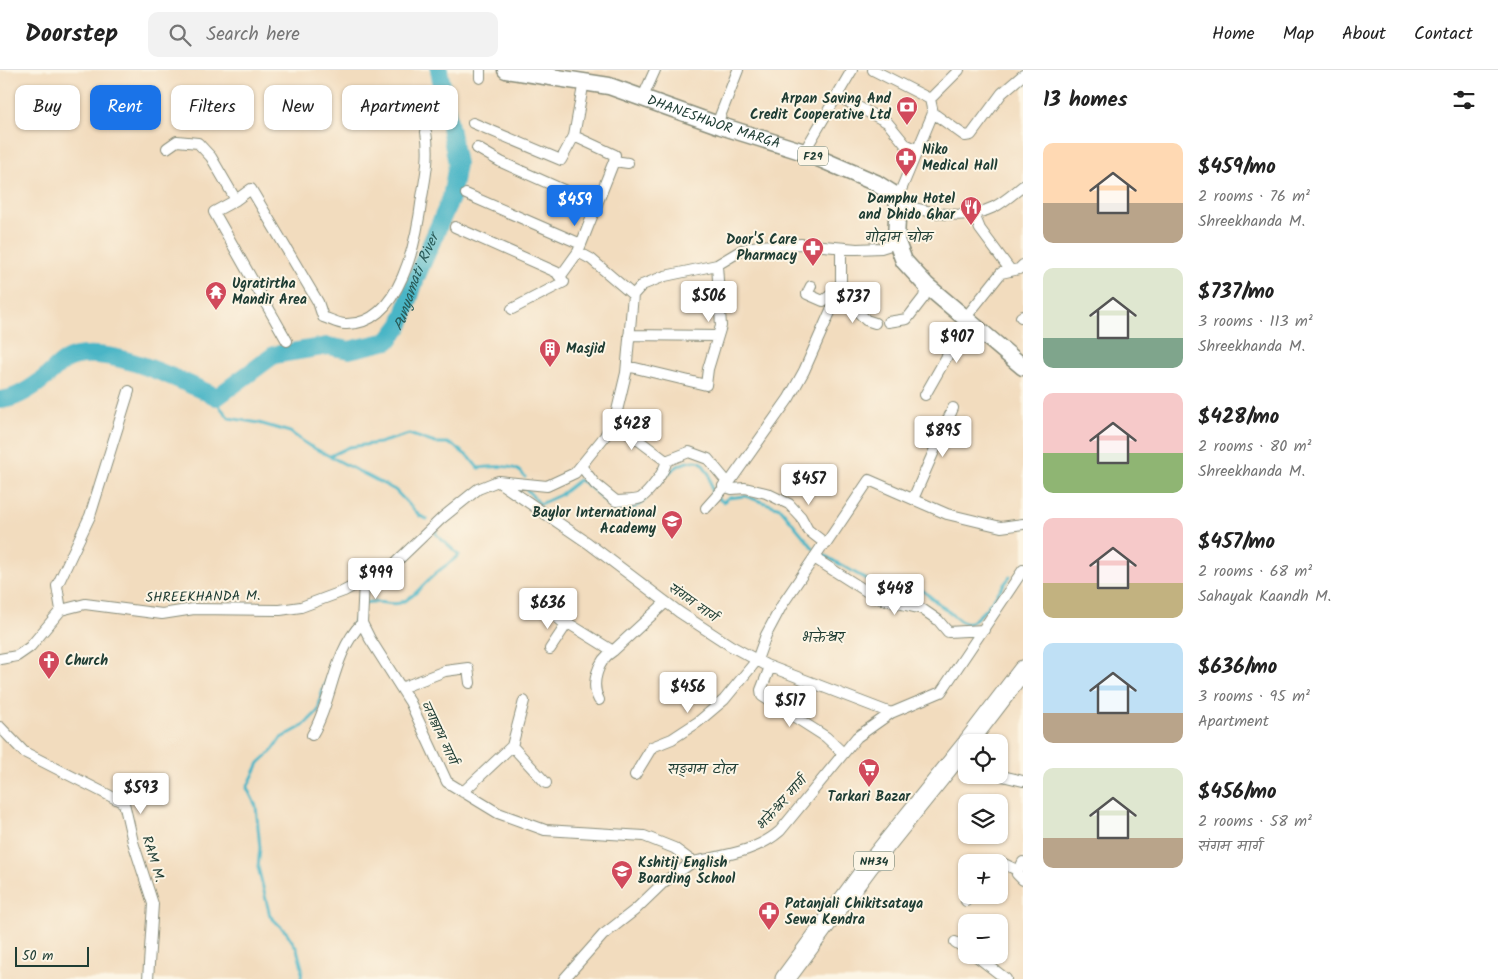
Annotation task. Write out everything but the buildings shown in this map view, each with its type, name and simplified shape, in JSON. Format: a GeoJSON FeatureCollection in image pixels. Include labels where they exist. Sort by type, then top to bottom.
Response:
{"type":"FeatureCollection","features":[{"type":"Feature","properties":{"kind":"highway","name":"NH34"},"geometry":{"type":"LineString","coordinates":[[976,734],[1023,670]]}},
{"type":"Feature","properties":{"kind":"highway","name":"NH34"},"geometry":{"type":"LineString","coordinates":[[784,979],[868,868],[958,758]]}},
{"type":"Feature","properties":{"kind":"main road","name":"DHANESHWOR MARGA"},"geometry":{"type":"LineString","coordinates":[[506,70],[584,80],[608,86],[804,152],[876,183],[898,200]]}},
{"type":"Feature","properties":{"kind":"main road"},"geometry":{"type":"LineString","coordinates":[[898,200],[897,243],[904,261],[926,285],[1023,367]]}},
{"type":"Feature","properties":{"kind":"street"},"geometry":{"type":"LineString","coordinates":[[642,99],[655,70]]}},
{"type":"Feature","properties":{"kind":"street"},"geometry":{"type":"LineString","coordinates":[[717,124],[738,70]]}},
{"type":"Feature","properties":{"kind":"street"},"geometry":{"type":"LineString","coordinates":[[804,152],[852,70]]}},
{"type":"Feature","properties":{"kind":"street"},"geometry":{"type":"LineString","coordinates":[[873,70],[930,99]]}},
{"type":"Feature","properties":{"kind":"street"},"geometry":{"type":"LineString","coordinates":[[930,99],[959,70]]}},
{"type":"Feature","properties":{"kind":"street"},"geometry":{"type":"LineString","coordinates":[[933,113],[965,136],[971,135],[1002,93],[1023,75]]}},
{"type":"Feature","properties":{"kind":"street"},"geometry":{"type":"LineString","coordinates":[[473,124],[561,160],[574,136],[584,80]]}},
{"type":"Feature","properties":{"kind":"street"},"geometry":{"type":"LineString","coordinates":[[837,96],[887,122],[905,144],[916,150]]}},
{"type":"Feature","properties":{"kind":"street"},"geometry":{"type":"LineString","coordinates":[[930,99],[933,113],[916,150],[898,200],[948,216],[994,207],[1023,186]]}},
{"type":"Feature","properties":{"kind":"street"},"geometry":{"type":"LineString","coordinates":[[287,341],[214,212],[251,190],[318,302],[323,317],[346,324],[364,320],[381,310],[396,292],[420,224],[429,149],[426,132]]}},
{"type":"Feature","properties":{"kind":"street"},"geometry":{"type":"LineString","coordinates":[[560,277],[580,248],[615,155],[574,136]]}},
{"type":"Feature","properties":{"kind":"street"},"geometry":{"type":"LineString","coordinates":[[167,148],[177,141],[198,143],[212,157],[236,200]]}},
{"type":"Feature","properties":{"kind":"street"},"geometry":{"type":"LineString","coordinates":[[477,148],[501,162],[597,206]]}},
{"type":"Feature","properties":{"kind":"street"},"geometry":{"type":"LineString","coordinates":[[614,161],[628,163]]}},
{"type":"Feature","properties":{"kind":"street"},"geometry":{"type":"LineString","coordinates":[[466,194],[580,248],[633,295],[642,285],[658,278],[717,264],[742,250],[757,246],[801,244],[841,249],[882,248],[897,243]]}},
{"type":"Feature","properties":{"kind":"street"},"geometry":{"type":"LineString","coordinates":[[973,212],[980,229],[1011,270]]}},
{"type":"Feature","properties":{"kind":"street"},"geometry":{"type":"LineString","coordinates":[[455,227],[556,272],[564,282],[512,309]]}},
{"type":"Feature","properties":{"kind":"street"},"geometry":{"type":"LineString","coordinates":[[706,508],[726,484],[789,398],[804,370],[841,291],[841,249]]}},
{"type":"Feature","properties":{"kind":"street"},"geometry":{"type":"LineString","coordinates":[[627,366],[706,385],[722,311],[717,264]]}},
{"type":"Feature","properties":{"kind":"street"},"geometry":{"type":"LineString","coordinates":[[925,395],[968,319],[1001,273],[1019,269],[1023,265]]}},
{"type":"Feature","properties":{"kind":"street"},"geometry":{"type":"LineString","coordinates":[[888,322],[907,319],[924,298],[926,285]]}},
{"type":"Feature","properties":{"kind":"street"},"geometry":{"type":"LineString","coordinates":[[811,286],[807,294],[823,301],[841,291]]}},
{"type":"Feature","properties":{"kind":"street"},"geometry":{"type":"LineString","coordinates":[[841,291],[866,320],[875,323]]}},
{"type":"Feature","properties":{"kind":"street","name":"SHREEKHANDA M."},"geometry":{"type":"LineString","coordinates":[[61,610],[85,604],[162,614],[194,609],[280,610],[301,607],[364,584],[393,565],[442,518],[478,489],[498,482],[547,486],[575,473],[605,436],[613,421],[621,398],[627,366],[633,295]]}},
{"type":"Feature","properties":{"kind":"street"},"geometry":{"type":"LineString","coordinates":[[629,335],[718,336]]}},
{"type":"Feature","properties":{"kind":"street"},"geometry":{"type":"LineString","coordinates":[[0,658],[17,656],[30,647],[61,610],[57,586],[90,516],[129,391]]}},
{"type":"Feature","properties":{"kind":"street"},"geometry":{"type":"LineString","coordinates":[[913,500],[953,408]]}},
{"type":"Feature","properties":{"kind":"street"},"geometry":{"type":"LineString","coordinates":[[613,421],[666,461]]}},
{"type":"Feature","properties":{"kind":"street"},"geometry":{"type":"LineString","coordinates":[[666,461],[690,452],[708,459],[726,484],[732,489],[745,488],[766,493],[789,504],[801,517],[808,530],[826,544]]}},
{"type":"Feature","properties":{"kind":"street"},"geometry":{"type":"LineString","coordinates":[[581,466],[595,484],[616,501],[640,498],[666,468],[666,461]]}},
{"type":"Feature","properties":{"kind":"street"},"geometry":{"type":"LineString","coordinates":[[635,774],[652,748],[672,739],[698,722],[724,700],[757,660],[766,635],[782,605],[869,480],[947,514],[1001,527],[1023,524]]}},
{"type":"Feature","properties":{"kind":"street","name":"संगम मार्ग"},"geometry":{"type":"LineString","coordinates":[[498,482],[588,543],[666,602],[731,646],[770,667],[891,712]]}},
{"type":"Feature","properties":{"kind":"street"},"geometry":{"type":"LineString","coordinates":[[814,558],[877,598],[922,609],[938,620],[948,632],[984,630]]}},
{"type":"Feature","properties":{"kind":"street","name":"भक्तेश्वर मार्ग"},"geometry":{"type":"LineString","coordinates":[[564,979],[603,935],[635,910],[664,882],[693,862],[754,849],[768,842],[857,736],[891,712],[941,692],[1023,570]]}},
{"type":"Feature","properties":{"kind":"street"},"geometry":{"type":"LineString","coordinates":[[312,735],[320,722],[338,664],[353,632],[363,618],[364,584]]}},
{"type":"Feature","properties":{"kind":"street"},"geometry":{"type":"LineString","coordinates":[[599,700],[594,683],[605,657],[666,602]]}},
{"type":"Feature","properties":{"kind":"street"},"geometry":{"type":"LineString","coordinates":[[548,610],[566,625],[571,625],[613,651]]}},
{"type":"Feature","properties":{"kind":"street","name":"जगन्नाथ मार्ग"},"geometry":{"type":"LineString","coordinates":[[363,618],[370,639],[401,688],[430,742],[447,782],[498,813],[545,830],[644,836],[674,848],[693,862]]}},
{"type":"Feature","properties":{"kind":"street"},"geometry":{"type":"LineString","coordinates":[[550,649],[566,625]]}},
{"type":"Feature","properties":{"kind":"street"},"geometry":{"type":"LineString","coordinates":[[770,667],[761,690],[762,696],[826,737],[842,753]]}},
{"type":"Feature","properties":{"kind":"street"},"geometry":{"type":"LineString","coordinates":[[401,688],[445,671],[468,668],[470,683]]}},
{"type":"Feature","properties":{"kind":"street"},"geometry":{"type":"LineString","coordinates":[[463,792],[512,746],[524,701]]}},
{"type":"Feature","properties":{"kind":"street","name":"RAM M."},"geometry":{"type":"LineString","coordinates":[[0,727],[24,752],[124,803],[133,842],[153,904],[148,979]]}},
{"type":"Feature","properties":{"kind":"street"},"geometry":{"type":"LineString","coordinates":[[512,746],[546,783]]}},
{"type":"Feature","properties":{"kind":"street"},"geometry":{"type":"LineString","coordinates":[[1008,777],[1023,781]]}},
{"type":"Feature","properties":{"kind":"street"},"geometry":{"type":"LineString","coordinates":[[1020,866],[1017,874],[1023,880]]}},
{"type":"Feature","properties":{"kind":"street"},"geometry":{"type":"LineString","coordinates":[[987,964],[1006,979]]}},
{"type":"Feature","properties":{"kind":"waterway","name":"Punyamati River"},"geometry":{"type":"LineString","coordinates":[[0,400],[25,391],[42,380],[64,361],[80,356],[98,355],[141,365],[217,397],[274,355],[328,346],[349,350],[388,341],[401,324],[416,278],[451,198],[457,164],[439,70]]}},
{"type":"Feature","properties":{"kind":"waterway"},"geometry":{"type":"LineString","coordinates":[[217,397],[220,407],[229,418],[259,423],[290,432],[308,445],[395,490],[420,516],[427,519]]}},
{"type":"Feature","properties":{"kind":"waterway"},"geometry":{"type":"LineString","coordinates":[[330,456],[349,447],[379,443],[409,434],[435,443],[447,443],[454,446],[470,458],[478,468],[510,467],[521,472],[525,477]]}},
{"type":"Feature","properties":{"kind":"waterway"},"geometry":{"type":"LineString","coordinates":[[665,476],[686,462],[701,462],[709,474],[712,494],[723,502],[728,498],[745,496],[780,508],[814,549]]}},
{"type":"Feature","properties":{"kind":"waterway"},"geometry":{"type":"LineString","coordinates":[[526,489],[540,504],[560,495],[579,480],[588,485],[609,505],[617,509],[625,511],[634,508],[645,500]]}},
{"type":"Feature","properties":{"kind":"waterway"},"geometry":{"type":"LineString","coordinates":[[365,603],[396,604],[405,601],[459,555],[436,534],[436,530]]}},
{"type":"Feature","properties":{"kind":"waterway"},"geometry":{"type":"LineString","coordinates":[[822,554],[878,586],[902,591],[922,590],[960,621],[967,624],[985,610],[1010,577]]}},
{"type":"Feature","properties":{"kind":"waterway"},"geometry":{"type":"LineString","coordinates":[[349,633],[359,609]]}},
{"type":"Feature","properties":{"kind":"waterway"},"geometry":{"type":"LineString","coordinates":[[301,979],[302,968],[297,949],[287,933],[270,916],[258,867],[260,848],[256,806],[247,788],[259,763],[272,751],[281,738],[303,726],[318,711],[322,692],[340,649]]}},
{"type":"Feature","properties":{"kind":"place","name":"Arpan Saving And Credit Cooperative Ltd"},"geometry":{"type":"Point","coordinates":[907,126]}},
{"type":"Feature","properties":{"kind":"place","name":"Niko Medical Hall"},"geometry":{"type":"Point","coordinates":[906,177]}},
{"type":"Feature","properties":{"kind":"place","name":"Damphu Hotel and Dhido Ghar"},"geometry":{"type":"Point","coordinates":[971,226]}},
{"type":"Feature","properties":{"kind":"place","name":"Door'S Care Pharmacy"},"geometry":{"type":"Point","coordinates":[813,267]}},
{"type":"Feature","properties":{"kind":"place","name":"Ugratirtha Mandir Area"},"geometry":{"type":"Point","coordinates":[216,311]}},
{"type":"Feature","properties":{"kind":"place","name":"Masjid"},"geometry":{"type":"Point","coordinates":[550,368]}},
{"type":"Feature","properties":{"kind":"place","name":"Baylor International Academy"},"geometry":{"type":"Point","coordinates":[672,540]}},
{"type":"Feature","properties":{"kind":"place","name":"Church"},"geometry":{"type":"Point","coordinates":[49,680]}},
{"type":"Feature","properties":{"kind":"place","name":"Tarkari Bazar"},"geometry":{"type":"Point","coordinates":[869,788]}},
{"type":"Feature","properties":{"kind":"place","name":"Kshitij English Boarding School"},"geometry":{"type":"Point","coordinates":[622,890]}},
{"type":"Feature","properties":{"kind":"place","name":"Patanjali Chikitsataya Sewa Kendra"},"geometry":{"type":"Point","coordinates":[769,931]}},
{"type":"Feature","properties":{"kind":"district","name":"गाेदाम चाेक"},"geometry":{"type":"Point","coordinates":[899,238]}},
{"type":"Feature","properties":{"kind":"district","name":"भक्तेश्वर"},"geometry":{"type":"Point","coordinates":[823,638]}},
{"type":"Feature","properties":{"kind":"district","name":"सङ्गम टोल"},"geometry":{"type":"Point","coordinates":[702,770]}}]}
